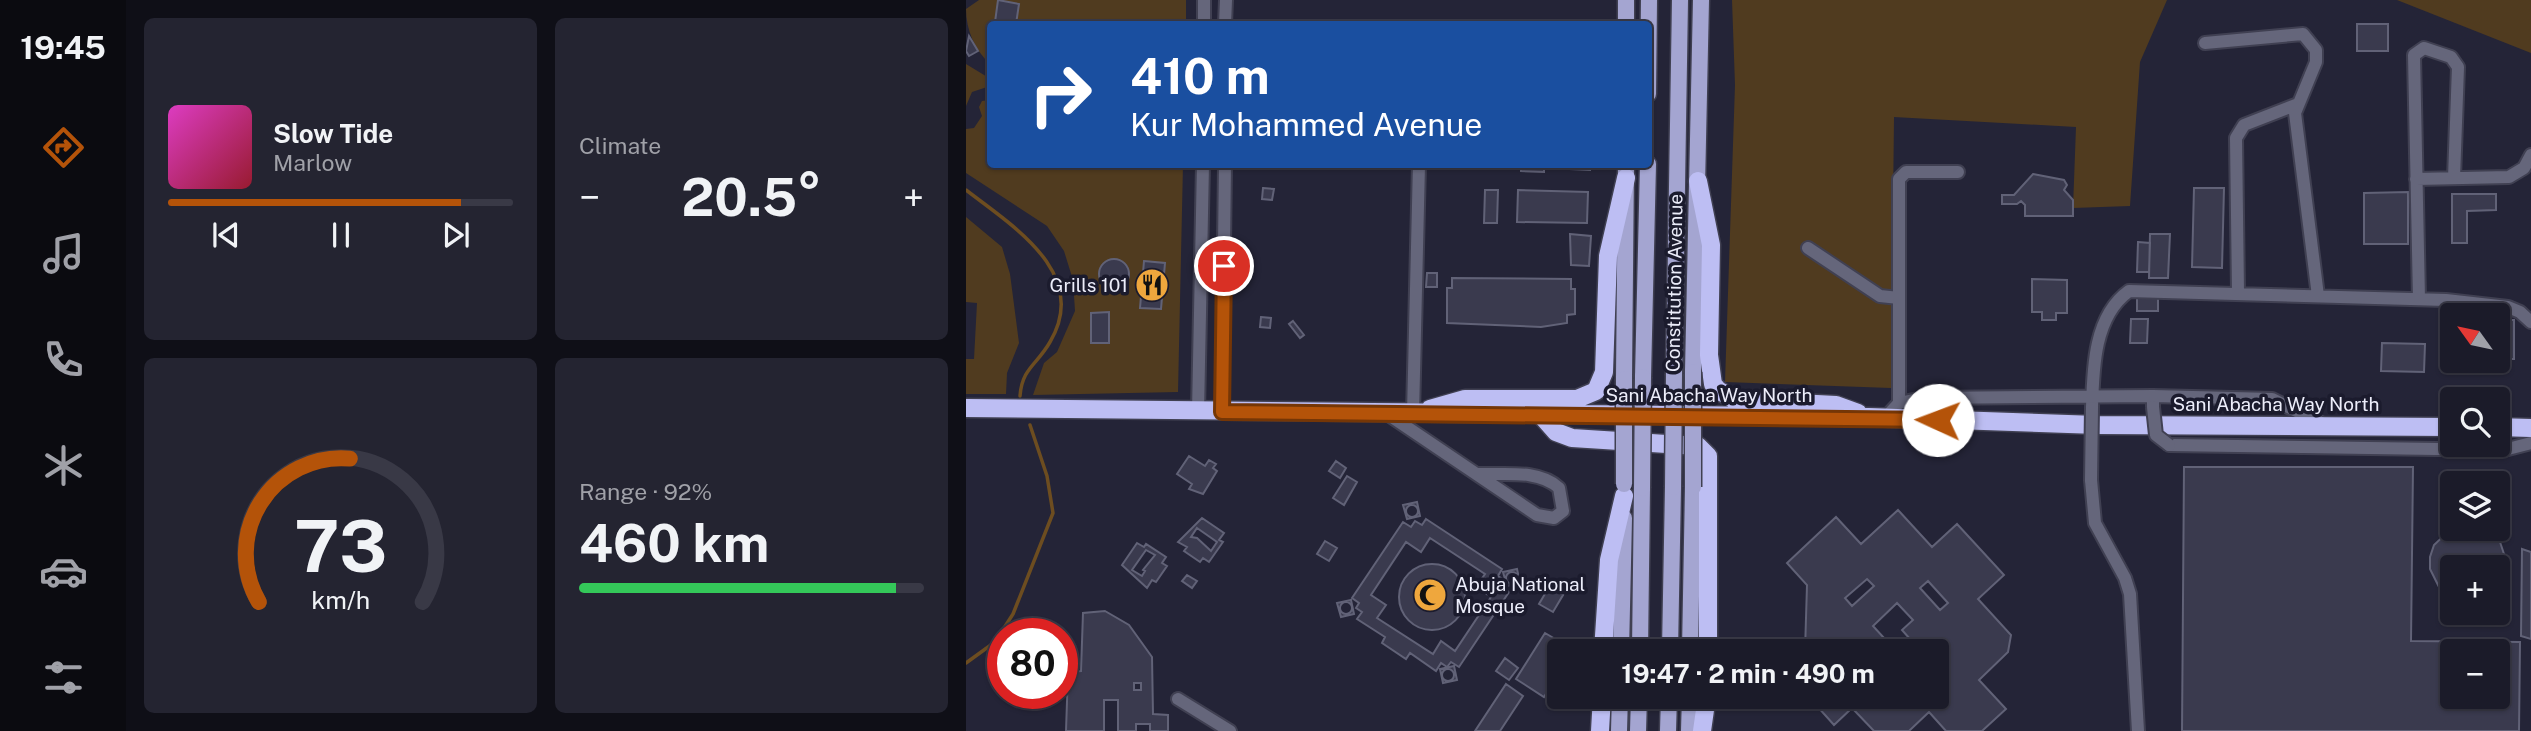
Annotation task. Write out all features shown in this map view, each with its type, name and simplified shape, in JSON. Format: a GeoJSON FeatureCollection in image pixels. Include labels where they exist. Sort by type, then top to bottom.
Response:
{"type":"FeatureCollection","features":[{"type":"Feature","properties":{"kind":"highway"},"geometry":{"type":"LineString","coordinates":[[1413,414],[1465,399],[1577,399],[1596,391],[1604,372],[1606,273],[1612,231],[1626,171]]}},
{"type":"Feature","properties":{"kind":"highway"},"geometry":{"type":"LineString","coordinates":[[1698,181],[1707,219],[1712,267],[1709,355],[1711,376],[1717,390],[1742,401],[1836,405],[1877,418]]}},
{"type":"Feature","properties":{"kind":"highway","name":"Sani Abacha Way North"},"geometry":{"type":"LineString","coordinates":[[966,408],[1877,418],[2097,425],[2440,427]]}},
{"type":"Feature","properties":{"kind":"highway"},"geometry":{"type":"LineString","coordinates":[[1541,415],[1556,432],[1572,438],[1698,446],[1708,456],[1707,639]]}},
{"type":"Feature","properties":{"kind":"highway"},"geometry":{"type":"LineString","coordinates":[[2510,427],[2531,428]]}},
{"type":"Feature","properties":{"kind":"highway"},"geometry":{"type":"LineString","coordinates":[[1604,639],[1609,560],[1624,490]]}},
{"type":"Feature","properties":{"kind":"highway"},"geometry":{"type":"LineString","coordinates":[[1601,731],[1602,709]]}},
{"type":"Feature","properties":{"kind":"highway"},"geometry":{"type":"LineString","coordinates":[[1702,731],[1705,709]]}},
{"type":"Feature","properties":{"kind":"main road"},"geometry":{"type":"LineString","coordinates":[[1626,0],[1626,21]]}},
{"type":"Feature","properties":{"kind":"main road"},"geometry":{"type":"LineString","coordinates":[[1650,0],[1650,21]]}},
{"type":"Feature","properties":{"kind":"main road","name":"Constitution Avenue"},"geometry":{"type":"LineString","coordinates":[[1670,639],[1680,0]]}},
{"type":"Feature","properties":{"kind":"main road","name":"Constitution Avenue"},"geometry":{"type":"LineString","coordinates":[[1690,639],[1701,0]]}},
{"type":"Feature","properties":{"kind":"main road","name":"Constitution Avenue"},"geometry":{"type":"LineString","coordinates":[[1640,639],[1648,168]]}},
{"type":"Feature","properties":{"kind":"main road"},"geometry":{"type":"LineString","coordinates":[[1621,639],[1626,171]]}},
{"type":"Feature","properties":{"kind":"main road"},"geometry":{"type":"LineString","coordinates":[[1619,731],[1620,709]]}},
{"type":"Feature","properties":{"kind":"main road"},"geometry":{"type":"LineString","coordinates":[[1638,731],[1639,709]]}},
{"type":"Feature","properties":{"kind":"main road"},"geometry":{"type":"LineString","coordinates":[[1668,731],[1669,709]]}},
{"type":"Feature","properties":{"kind":"main road"},"geometry":{"type":"LineString","coordinates":[[1689,731],[1690,709]]}},
{"type":"Feature","properties":{"kind":"street"},"geometry":{"type":"LineString","coordinates":[[1204,0],[1204,21]]}},
{"type":"Feature","properties":{"kind":"street"},"geometry":{"type":"LineString","coordinates":[[1226,0],[1226,21]]}},
{"type":"Feature","properties":{"kind":"street"},"geometry":{"type":"LineString","coordinates":[[2205,43],[2303,34],[2312,43],[2316,62],[2295,113],[2318,296]]}},
{"type":"Feature","properties":{"kind":"street"},"geometry":{"type":"LineString","coordinates":[[2419,299],[2414,55],[2424,48],[2451,57],[2458,67],[2454,178]]}},
{"type":"Feature","properties":{"kind":"street"},"geometry":{"type":"LineString","coordinates":[[2238,292],[2236,138],[2244,125],[2298,104]]}},
{"type":"Feature","properties":{"kind":"street"},"geometry":{"type":"LineString","coordinates":[[2416,179],[2509,177],[2524,168],[2531,155]]}},
{"type":"Feature","properties":{"kind":"street"},"geometry":{"type":"LineString","coordinates":[[1198,412],[1203,168]]}},
{"type":"Feature","properties":{"kind":"street"},"geometry":{"type":"LineString","coordinates":[[1222,412],[1225,168]]}},
{"type":"Feature","properties":{"kind":"street"},"geometry":{"type":"LineString","coordinates":[[1413,414],[1419,168]]}},
{"type":"Feature","properties":{"kind":"street"},"geometry":{"type":"LineString","coordinates":[[1899,403],[1899,179],[1906,172],[1958,172]]}},
{"type":"Feature","properties":{"kind":"street"},"geometry":{"type":"LineString","coordinates":[[1808,248],[1880,296],[1899,298]]}},
{"type":"Feature","properties":{"kind":"street"},"geometry":{"type":"LineString","coordinates":[[2138,731],[2130,594],[2125,578],[2095,523],[2091,480],[2092,402],[2100,332],[2111,308],[2129,291],[2238,292],[2494,304],[2520,312],[2531,322]]}},
{"type":"Feature","properties":{"kind":"street"},"geometry":{"type":"LineString","coordinates":[[1877,418],[1899,403],[1923,398],[2092,402],[2272,399],[2326,425]]}},
{"type":"Feature","properties":{"kind":"street"},"geometry":{"type":"LineString","coordinates":[[2153,401],[2156,435],[2169,444],[2504,450],[2531,443]]}},
{"type":"Feature","properties":{"kind":"street"},"geometry":{"type":"LineString","coordinates":[[1386,413],[1537,515],[1554,518],[1563,511],[1559,488],[1547,480],[1529,475],[1478,474]]}},
{"type":"Feature","properties":{"kind":"street"},"geometry":{"type":"LineString","coordinates":[[1178,699],[1230,731]]}},
{"type":"Feature","properties":{"kind":"shaded area"},"geometry":{"type":"Polygon","coordinates":[[[979,0],[1186,0],[1186,21],[987,21],[987,60],[970,32],[966,9],[979,0]]]}},
{"type":"Feature","properties":{"kind":"shaded area"},"geometry":{"type":"Polygon","coordinates":[[[1732,0],[2167,0],[2140,62],[2130,206],[2073,208],[2076,127],[1894,117],[1891,388],[1725,382],[1735,85],[1732,0]]]}},
{"type":"Feature","properties":{"kind":"shaded area"},"geometry":{"type":"Polygon","coordinates":[[[2397,0],[2531,0],[2531,53],[2397,0]]]}},
{"type":"Feature","properties":{"kind":"shaded area"},"geometry":{"type":"Polygon","coordinates":[[[966,64],[987,77],[987,87],[972,92],[966,106],[966,64]]]}},
{"type":"Feature","properties":{"kind":"shaded area"},"geometry":{"type":"Polygon","coordinates":[[[987,100],[987,168],[1183,168],[1178,392],[1033,395],[1044,363],[1057,352],[1075,311],[1073,280],[1064,251],[1047,226],[966,173],[966,129],[974,128],[982,116],[979,107],[982,101],[987,100]]]}},
{"type":"Feature","properties":{"kind":"shaded area"},"geometry":{"type":"Polygon","coordinates":[[[966,217],[1002,247],[1010,274],[1019,343],[1007,373],[1006,394],[966,394],[966,359],[974,359],[977,303],[966,302],[966,217]]]}},
{"type":"Feature","properties":{"kind":"building"},"geometry":{"type":"Polygon","coordinates":[[[998,0],[1019,4],[1016,21],[995,21],[998,0]]]}},
{"type":"Feature","properties":{"kind":"building"},"geometry":{"type":"Polygon","coordinates":[[[2357,24],[2388,24],[2388,51],[2357,51],[2357,24]]]}},
{"type":"Feature","properties":{"kind":"building"},"geometry":{"type":"Polygon","coordinates":[[[969,36],[978,51],[969,56],[966,51],[969,36]]]}},
{"type":"Feature","properties":{"kind":"building"},"geometry":{"type":"Polygon","coordinates":[[[1521,168],[1544,168],[1544,172],[1521,171],[1521,168]]]}},
{"type":"Feature","properties":{"kind":"building"},"geometry":{"type":"Polygon","coordinates":[[[2033,174],[2064,180],[2067,185],[2064,190],[2073,200],[2073,216],[2025,216],[2025,205],[2021,201],[2017,204],[2002,204],[2002,195],[2014,195],[2033,174]]]}},
{"type":"Feature","properties":{"kind":"building"},"geometry":{"type":"Polygon","coordinates":[[[1263,188],[1274,189],[1272,200],[1262,199],[1263,188]]]}},
{"type":"Feature","properties":{"kind":"building"},"geometry":{"type":"Polygon","coordinates":[[[2194,188],[2224,188],[2222,268],[2192,267],[2194,188]]]}},
{"type":"Feature","properties":{"kind":"building"},"geometry":{"type":"Polygon","coordinates":[[[1485,190],[1498,190],[1497,223],[1484,223],[1485,190]]]}},
{"type":"Feature","properties":{"kind":"building"},"geometry":{"type":"Polygon","coordinates":[[[1518,190],[1588,192],[1587,223],[1517,222],[1518,190]]]}},
{"type":"Feature","properties":{"kind":"building"},"geometry":{"type":"Polygon","coordinates":[[[2408,192],[2408,244],[2364,244],[2364,193],[2408,192]]]}},
{"type":"Feature","properties":{"kind":"building"},"geometry":{"type":"Polygon","coordinates":[[[2452,194],[2496,194],[2496,210],[2467,211],[2467,243],[2452,243],[2452,194]]]}},
{"type":"Feature","properties":{"kind":"building"},"geometry":{"type":"Polygon","coordinates":[[[1570,234],[1591,236],[1589,266],[1571,265],[1570,234]]]}},
{"type":"Feature","properties":{"kind":"building"},"geometry":{"type":"Polygon","coordinates":[[[2150,234],[2170,234],[2168,278],[2149,278],[2150,234]]]}},
{"type":"Feature","properties":{"kind":"building"},"geometry":{"type":"Polygon","coordinates":[[[2138,242],[2150,243],[2149,272],[2137,272],[2138,242]]]}},
{"type":"Feature","properties":{"kind":"building"},"geometry":{"type":"Polygon","coordinates":[[[1114,259],[1120,260],[1128,268],[1128,280],[1120,288],[1114,289],[1108,288],[1100,280],[1099,274],[1100,268],[1108,260],[1114,259]]]}},
{"type":"Feature","properties":{"kind":"building","name":"Grills 101"},"geometry":{"type":"Polygon","coordinates":[[[1144,261],[1165,263],[1161,309],[1140,308],[1144,261]]]}},
{"type":"Feature","properties":{"kind":"building"},"geometry":{"type":"Polygon","coordinates":[[[1427,273],[1437,273],[1437,287],[1426,287],[1427,273]]]}},
{"type":"Feature","properties":{"kind":"building"},"geometry":{"type":"Polygon","coordinates":[[[1452,278],[1571,279],[1571,289],[1575,289],[1575,314],[1567,315],[1567,323],[1541,327],[1447,323],[1447,288],[1452,288],[1452,278]]]}},
{"type":"Feature","properties":{"kind":"building"},"geometry":{"type":"Polygon","coordinates":[[[2032,279],[2067,280],[2067,313],[2056,313],[2056,320],[2042,320],[2042,312],[2032,312],[2032,279]]]}},
{"type":"Feature","properties":{"kind":"building"},"geometry":{"type":"Polygon","coordinates":[[[2137,297],[2158,297],[2158,311],[2137,311],[2137,297]]]}},
{"type":"Feature","properties":{"kind":"building"},"geometry":{"type":"Polygon","coordinates":[[[1109,312],[1109,343],[1091,343],[1091,313],[1109,312]]]}},
{"type":"Feature","properties":{"kind":"building"},"geometry":{"type":"Polygon","coordinates":[[[1261,317],[1271,318],[1270,328],[1260,327],[1261,317]]]}},
{"type":"Feature","properties":{"kind":"building"},"geometry":{"type":"Polygon","coordinates":[[[2131,319],[2148,319],[2147,343],[2130,343],[2131,319]]]}},
{"type":"Feature","properties":{"kind":"building"},"geometry":{"type":"Polygon","coordinates":[[[2510,320],[2514,320],[2514,359],[2510,359],[2510,320]]]}},
{"type":"Feature","properties":{"kind":"building"},"geometry":{"type":"Polygon","coordinates":[[[1293,321],[1304,335],[1300,338],[1289,324],[1293,321]]]}},
{"type":"Feature","properties":{"kind":"building"},"geometry":{"type":"Polygon","coordinates":[[[2382,343],[2425,344],[2424,372],[2381,371],[2382,343]]]}},
{"type":"Feature","properties":{"kind":"building"},"geometry":{"type":"Polygon","coordinates":[[[1189,456],[1205,466],[1209,460],[1216,464],[1213,468],[1217,471],[1203,494],[1189,489],[1192,484],[1177,474],[1189,456]]]}},
{"type":"Feature","properties":{"kind":"building"},"geometry":{"type":"Polygon","coordinates":[[[1336,461],[1346,468],[1340,478],[1329,471],[1336,461]]]}},
{"type":"Feature","properties":{"kind":"building"},"geometry":{"type":"Polygon","coordinates":[[[2184,467],[2413,467],[2411,641],[2440,641],[2440,709],[2510,709],[2510,642],[2520,642],[2519,731],[2182,731],[2184,467]]]}},
{"type":"Feature","properties":{"kind":"building"},"geometry":{"type":"Polygon","coordinates":[[[1347,476],[1357,482],[1344,505],[1333,498],[1347,476]]]}},
{"type":"Feature","properties":{"kind":"building"},"geometry":{"type":"Polygon","coordinates":[[[1417,502],[1420,516],[1407,519],[1403,505],[1417,502]]]}},
{"type":"Feature","properties":{"kind":"building"},"geometry":{"type":"Polygon","coordinates":[[[1407,506],[1417,506],[1417,516],[1407,516],[1407,506]]]}},
{"type":"Feature","properties":{"kind":"building"},"geometry":{"type":"Polygon","coordinates":[[[1898,510],[1932,547],[1957,524],[2004,575],[1978,599],[2011,635],[2008,652],[1979,680],[2006,709],[1982,731],[1946,731],[1929,712],[1909,731],[1874,731],[1853,709],[1949,709],[1949,639],[1910,639],[1902,630],[1913,620],[1897,603],[1873,626],[1885,639],[1805,639],[1807,585],[1787,563],[1836,517],[1861,544],[1898,510]],[[1867,579],[1845,598],[1852,606],[1874,586],[1867,579]],[[1928,581],[1920,588],[1940,610],[1948,603],[1928,581]]]}},
{"type":"Feature","properties":{"kind":"building"},"geometry":{"type":"Polygon","coordinates":[[[1202,518],[1224,533],[1219,540],[1223,542],[1209,562],[1203,558],[1200,562],[1184,551],[1187,547],[1178,542],[1202,518]],[[1197,528],[1191,537],[1197,538],[1211,551],[1217,542],[1197,528]]]}},
{"type":"Feature","properties":{"kind":"building","name":"Abuja National Mosque"},"geometry":{"type":"Polygon","coordinates":[[[1426,519],[1502,569],[1498,576],[1504,580],[1500,586],[1509,592],[1459,667],[1451,662],[1447,667],[1441,663],[1436,671],[1410,653],[1406,659],[1382,643],[1385,637],[1357,619],[1362,612],[1356,608],[1359,603],[1352,598],[1403,522],[1411,527],[1415,521],[1422,525],[1426,519]]]}},
{"type":"Feature","properties":{"kind":"building"},"geometry":{"type":"Polygon","coordinates":[[[1430,538],[1485,574],[1476,587],[1491,597],[1455,651],[1441,641],[1433,654],[1377,618],[1386,605],[1371,595],[1406,542],[1421,552],[1430,538]]]}},
{"type":"Feature","properties":{"kind":"building"},"geometry":{"type":"Polygon","coordinates":[[[2440,539],[2500,541],[2504,555],[2440,555],[2440,589],[2430,569],[2434,545],[2440,539]]]}},
{"type":"Feature","properties":{"kind":"building"},"geometry":{"type":"Polygon","coordinates":[[[1325,541],[1337,548],[1329,561],[1317,554],[1325,541]]]}},
{"type":"Feature","properties":{"kind":"building"},"geometry":{"type":"Polygon","coordinates":[[[1137,543],[1144,547],[1146,544],[1166,557],[1162,563],[1167,566],[1156,582],[1152,580],[1147,588],[1122,565],[1137,543]],[[1146,550],[1132,570],[1142,576],[1145,571],[1143,570],[1155,555],[1146,550]]]}},
{"type":"Feature","properties":{"kind":"building"},"geometry":{"type":"Polygon","coordinates":[[[2522,549],[2531,552],[2531,639],[2521,636],[2522,549]]]}},
{"type":"Feature","properties":{"kind":"building"},"geometry":{"type":"Polygon","coordinates":[[[1425,564],[1439,564],[1451,569],[1460,578],[1465,597],[1463,610],[1456,621],[1439,630],[1425,630],[1413,625],[1404,616],[1399,604],[1399,590],[1404,578],[1413,569],[1425,564]]]}},
{"type":"Feature","properties":{"kind":"building"},"geometry":{"type":"Polygon","coordinates":[[[1517,569],[1520,583],[1507,586],[1503,572],[1517,569]]]}},
{"type":"Feature","properties":{"kind":"building"},"geometry":{"type":"Polygon","coordinates":[[[1507,573],[1517,573],[1517,583],[1507,583],[1507,573]]]}},
{"type":"Feature","properties":{"kind":"building"},"geometry":{"type":"Polygon","coordinates":[[[1187,575],[1197,581],[1192,588],[1182,581],[1187,575]]]}},
{"type":"Feature","properties":{"kind":"building"},"geometry":{"type":"Polygon","coordinates":[[[1549,587],[1563,595],[1553,612],[1539,604],[1549,587]]]}},
{"type":"Feature","properties":{"kind":"building"},"geometry":{"type":"Polygon","coordinates":[[[1351,600],[1354,614],[1341,617],[1337,603],[1351,600]]]}},
{"type":"Feature","properties":{"kind":"building"},"geometry":{"type":"Polygon","coordinates":[[[1341,603],[1351,603],[1351,613],[1341,613],[1341,603]]]}},
{"type":"Feature","properties":{"kind":"building"},"geometry":{"type":"Polygon","coordinates":[[[1105,611],[1129,625],[1152,657],[1153,714],[1168,715],[1168,731],[1150,731],[1150,724],[1136,724],[1136,731],[1118,731],[1118,700],[1104,700],[1104,731],[1066,731],[1067,709],[1078,709],[1078,671],[1081,671],[1083,613],[1105,611]],[[1134,683],[1134,690],[1141,690],[1141,683],[1134,683]]]}},
{"type":"Feature","properties":{"kind":"building"},"geometry":{"type":"Polygon","coordinates":[[[1545,633],[1555,639],[1547,639],[1547,692],[1544,697],[1516,679],[1545,633]]]}},
{"type":"Feature","properties":{"kind":"building"},"geometry":{"type":"Polygon","coordinates":[[[1505,658],[1518,668],[1509,680],[1496,671],[1505,658]]]}},
{"type":"Feature","properties":{"kind":"building"},"geometry":{"type":"Polygon","coordinates":[[[1454,666],[1457,680],[1443,683],[1440,669],[1454,666]]]}},
{"type":"Feature","properties":{"kind":"building"},"geometry":{"type":"Polygon","coordinates":[[[1443,670],[1453,670],[1453,680],[1443,680],[1443,670]]]}},
{"type":"Feature","properties":{"kind":"building"},"geometry":{"type":"Polygon","coordinates":[[[1506,684],[1523,696],[1500,731],[1475,731],[1506,684]]]}},
{"type":"Feature","properties":{"kind":"building"},"geometry":{"type":"Polygon","coordinates":[[[1820,709],[1851,709],[1834,725],[1820,709]]]}},
{"type":"Feature","properties":{"kind":"waterway"},"geometry":{"type":"LineString","coordinates":[[966,190],[1023,235],[1040,253],[1053,273],[1060,294],[1060,317],[1050,342],[1024,379],[1020,396]]}},
{"type":"Feature","properties":{"kind":"waterway"},"geometry":{"type":"LineString","coordinates":[[966,663],[995,642],[1013,614],[1053,513],[1047,476],[1030,425]]}},
{"type":"Feature","properties":{"kind":"place","name":"Grills 101"},"geometry":{"type":"Point","coordinates":[1152,285]}},
{"type":"Feature","properties":{"kind":"place","name":"Abuja National Mosque"},"geometry":{"type":"Point","coordinates":[1430,595]}},
{"type":"Feature","properties":{"kind":"route"},"geometry":{"type":"LineString","coordinates":[[1224,266],[1222,412],[1869,417],[1938,420]]}}]}
